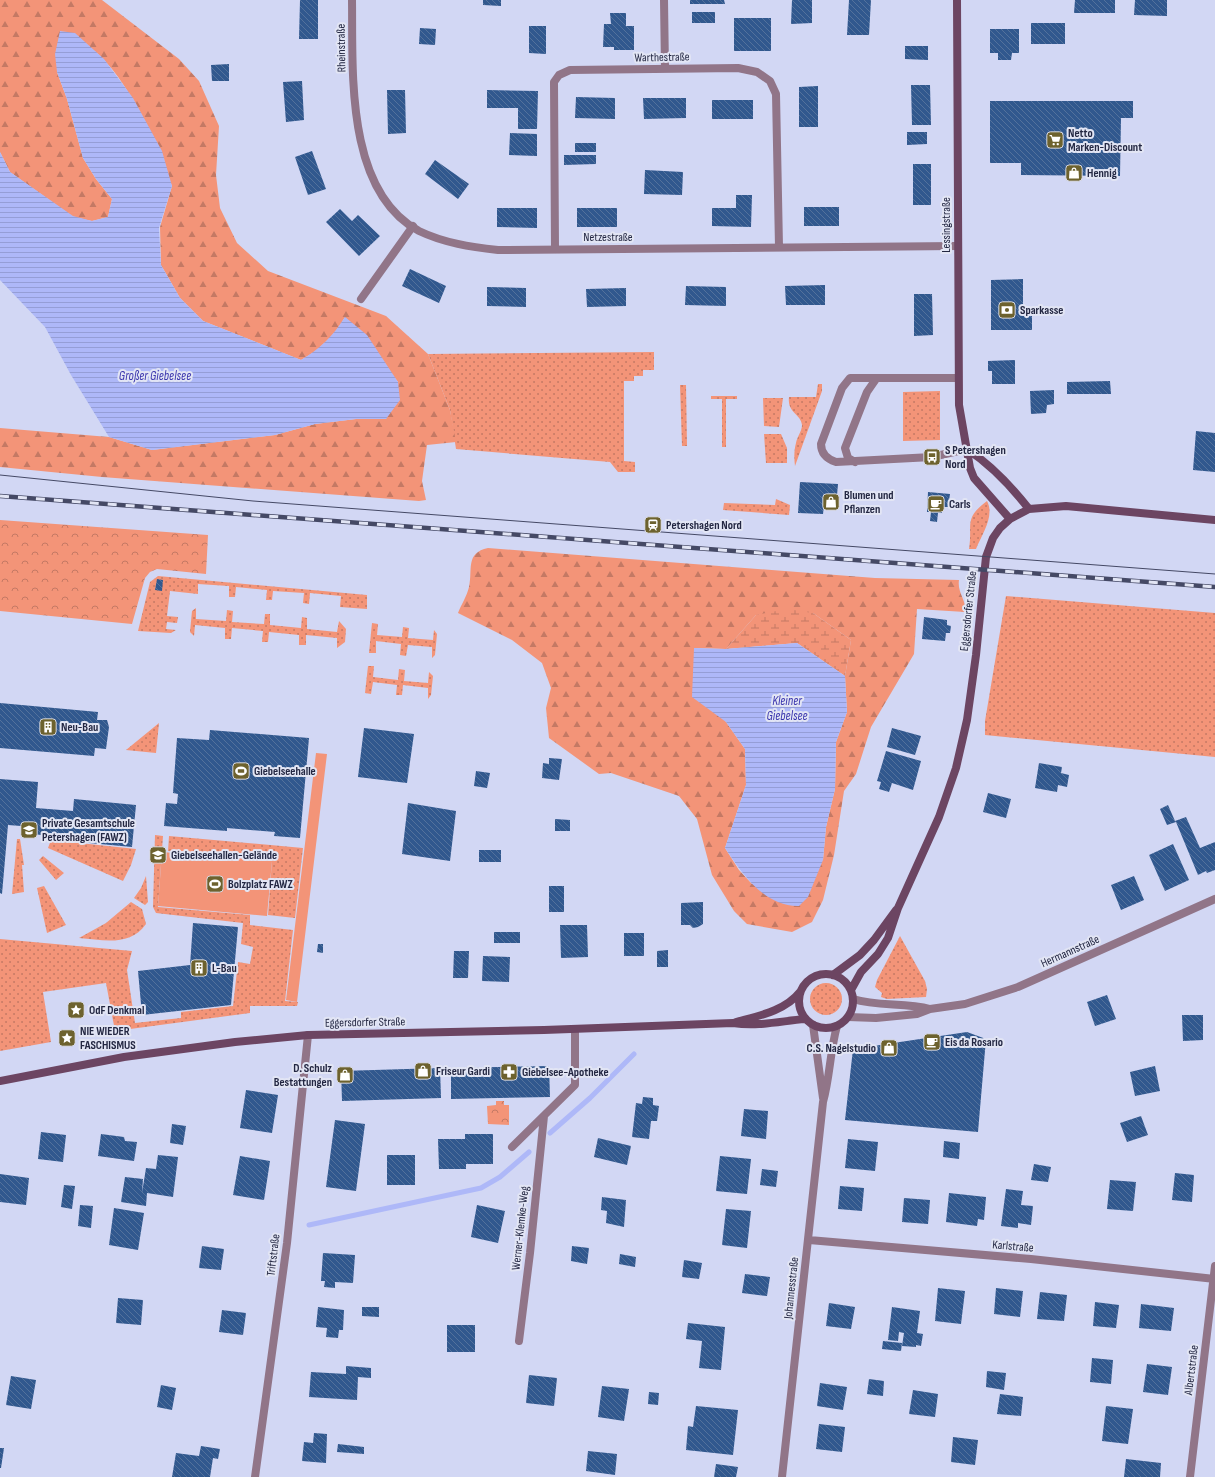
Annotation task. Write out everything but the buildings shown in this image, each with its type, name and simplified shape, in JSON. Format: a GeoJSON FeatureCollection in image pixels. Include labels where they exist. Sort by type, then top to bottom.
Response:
{"type":"FeatureCollection","features":[{"type":"Feature","properties":{"kind":"street","name":"Rheinstraße"},"geometry":{"type":"LineString","coordinates":[[352,0],[353,95]]}},
{"type":"Feature","properties":{"kind":"street"},"geometry":{"type":"LineString","coordinates":[[664,0],[665,69]]}},
{"type":"Feature","properties":{"kind":"street","name":"Lessingstraße"},"geometry":{"type":"LineString","coordinates":[[957,0],[957,246],[959,405],[970,468],[974,478],[1010,519]]}},
{"type":"Feature","properties":{"kind":"street","name":"Warthestraße"},"geometry":{"type":"LineString","coordinates":[[556,249],[554,82],[559,75],[570,70],[738,68],[757,72],[770,81],[776,94],[778,247]]}},
{"type":"Feature","properties":{"kind":"street","name":"Netzestraße"},"geometry":{"type":"LineString","coordinates":[[353,95],[363,150],[377,188],[394,211],[413,226],[450,243],[473,248],[498,250],[957,246]]}},
{"type":"Feature","properties":{"kind":"street"},"geometry":{"type":"LineString","coordinates":[[362,299],[413,226]]}},
{"type":"Feature","properties":{"kind":"street"},"geometry":{"type":"LineString","coordinates":[[958,378],[850,378],[842,388],[821,444],[824,454],[829,459],[836,462],[855,462],[932,457],[967,449],[990,466],[1015,491],[1029,509]]}},
{"type":"Feature","properties":{"kind":"street"},"geometry":{"type":"LineString","coordinates":[[855,462],[848,458],[845,448],[866,392],[876,379]]}},
{"type":"Feature","properties":{"kind":"street","name":"Eggersdorfer Straße"},"geometry":{"type":"LineString","coordinates":[[851,990],[861,972],[878,954],[888,938],[898,908],[939,817],[956,768],[967,720],[976,655],[986,557],[991,543],[1000,528],[1010,519],[1029,509],[1066,506],[1215,520]]}},
{"type":"Feature","properties":{"kind":"street","name":"Hermannstraße"},"geometry":{"type":"LineString","coordinates":[[848,1017],[876,1018],[917,1014],[930,1009],[965,1004],[1018,987],[1215,900]]}},
{"type":"Feature","properties":{"kind":"street","name":"Eggersdorfer Straße"},"geometry":{"type":"LineString","coordinates":[[833,975],[860,955],[874,940],[898,908]]}},
{"type":"Feature","properties":{"kind":"street"},"geometry":{"type":"LineString","coordinates":[[820,974],[833,975],[844,980],[851,990],[853,1007],[848,1017],[837,1026],[825,1028],[813,1025],[805,1018],[800,1008],[801,990],[804,985],[820,974]]}},
{"type":"Feature","properties":{"kind":"street","name":"Eggersdorfer Straße"},"geometry":{"type":"LineString","coordinates":[[733,1023],[784,1006],[794,1000],[801,990]]}},
{"type":"Feature","properties":{"kind":"street","name":"Hermannstraße"},"geometry":{"type":"LineString","coordinates":[[853,999],[881,1004],[916,1005],[930,1009]]}},
{"type":"Feature","properties":{"kind":"street","name":"Eggersdorfer Straße"},"geometry":{"type":"LineString","coordinates":[[0,1081],[124,1057],[235,1042],[308,1035],[575,1029],[733,1023],[766,1025],[805,1018]]}},
{"type":"Feature","properties":{"kind":"street","name":"Johannesstraße"},"geometry":{"type":"LineString","coordinates":[[813,1025],[823,1102]]}},
{"type":"Feature","properties":{"kind":"street","name":"Johannesstraße"},"geometry":{"type":"LineString","coordinates":[[782,1477],[823,1102],[828,1082],[832,1044],[837,1026]]}},
{"type":"Feature","properties":{"kind":"street"},"geometry":{"type":"LineString","coordinates":[[512,1147],[575,1085],[575,1029]]}},
{"type":"Feature","properties":{"kind":"street","name":"Triftstraße"},"geometry":{"type":"LineString","coordinates":[[255,1477],[287,1243],[308,1035]]}},
{"type":"Feature","properties":{"kind":"street","name":"Werner-Klemke-Weg"},"geometry":{"type":"LineString","coordinates":[[519,1341],[530,1253],[544,1116]]}},
{"type":"Feature","properties":{"kind":"street","name":"Karlstraße"},"geometry":{"type":"LineString","coordinates":[[809,1240],[1031,1259],[1214,1278]]}},
{"type":"Feature","properties":{"kind":"street","name":"Albertstraße"},"geometry":{"type":"LineString","coordinates":[[1190,1477],[1215,1266]]}},
{"type":"Feature","properties":{"kind":"green space"},"geometry":{"type":"Polygon","coordinates":[[[0,0],[102,0],[179,59],[199,81],[219,126],[216,175],[220,208],[237,243],[268,271],[386,316],[428,354],[450,410],[456,442],[427,445],[422,481],[426,500],[419,501],[102,477],[0,467],[0,428],[109,437],[152,450],[275,435],[315,424],[356,419],[386,419],[398,382],[345,317],[335,333],[316,351],[301,360],[203,321],[180,298],[161,265],[160,227],[172,186],[148,130],[129,94],[106,62],[91,48],[57,72],[67,99],[83,158],[96,179],[112,199],[108,217],[92,221],[73,217],[10,172],[0,152],[0,0]]]}},
{"type":"Feature","properties":{"kind":"green space"},"geometry":{"type":"Polygon","coordinates":[[[654,352],[654,370],[643,370],[643,376],[634,376],[634,381],[624,381],[624,461],[635,462],[635,472],[618,472],[610,462],[456,449],[450,410],[428,354],[654,352]]]}},
{"type":"Feature","properties":{"kind":"green space"},"geometry":{"type":"Polygon","coordinates":[[[818,384],[822,384],[822,391],[795,466],[795,446],[802,425],[799,418],[790,407],[789,397],[816,397],[818,384]]]}},
{"type":"Feature","properties":{"kind":"green space"},"geometry":{"type":"Polygon","coordinates":[[[680,385],[686,385],[687,446],[682,446],[680,385]]]}},
{"type":"Feature","properties":{"kind":"green space"},"geometry":{"type":"Polygon","coordinates":[[[940,391],[940,440],[903,441],[903,392],[940,391]]]}},
{"type":"Feature","properties":{"kind":"green space"},"geometry":{"type":"Polygon","coordinates":[[[711,396],[737,396],[737,399],[726,399],[726,447],[722,447],[722,399],[711,399],[711,396]]]}},
{"type":"Feature","properties":{"kind":"green space"},"geometry":{"type":"Polygon","coordinates":[[[763,398],[783,398],[779,427],[764,426],[763,398]]]}},
{"type":"Feature","properties":{"kind":"green space"},"geometry":{"type":"Polygon","coordinates":[[[764,434],[781,434],[787,448],[787,463],[766,463],[764,434]]]}},
{"type":"Feature","properties":{"kind":"green space"},"geometry":{"type":"Polygon","coordinates":[[[776,499],[790,505],[789,515],[723,510],[724,503],[775,505],[776,499]]]}},
{"type":"Feature","properties":{"kind":"green space"},"geometry":{"type":"Polygon","coordinates":[[[987,501],[990,513],[987,525],[976,549],[969,549],[970,522],[975,513],[987,501]]]}},
{"type":"Feature","properties":{"kind":"green space"},"geometry":{"type":"Polygon","coordinates":[[[0,520],[208,535],[206,574],[157,569],[150,572],[145,578],[132,624],[0,611],[0,520]]]}},
{"type":"Feature","properties":{"kind":"green space"},"geometry":{"type":"Polygon","coordinates":[[[488,548],[875,578],[959,580],[959,589],[965,604],[965,612],[917,609],[914,654],[871,727],[856,774],[844,791],[834,855],[823,900],[812,922],[792,932],[747,924],[734,911],[712,875],[697,819],[679,796],[611,773],[599,774],[549,738],[546,708],[551,688],[542,663],[512,640],[458,613],[469,587],[471,563],[476,554],[481,550],[488,548]],[[813,613],[756,615],[726,649],[694,648],[726,722],[745,749],[746,785],[725,848],[739,870],[752,884],[823,860],[826,827],[835,789],[836,742],[847,712],[845,676],[851,640],[813,613]]]}},
{"type":"Feature","properties":{"kind":"green space"},"geometry":{"type":"Polygon","coordinates":[[[158,576],[367,595],[367,609],[340,607],[341,596],[310,593],[309,604],[303,603],[304,593],[273,591],[272,600],[266,600],[267,590],[236,587],[235,597],[229,597],[229,586],[198,584],[198,594],[170,591],[167,616],[178,617],[177,623],[167,622],[166,629],[176,630],[171,633],[138,631],[150,582],[158,576]]]}},
{"type":"Feature","properties":{"kind":"green space"},"geometry":{"type":"Polygon","coordinates":[[[1006,596],[1215,613],[1215,757],[985,735],[985,721],[1006,596]]]}},
{"type":"Feature","properties":{"kind":"green space"},"geometry":{"type":"Polygon","coordinates":[[[196,608],[196,619],[226,621],[227,610],[233,611],[232,622],[264,624],[265,614],[270,614],[270,625],[301,628],[302,617],[307,618],[307,629],[337,632],[339,621],[346,629],[345,642],[337,648],[337,638],[306,635],[306,645],[299,645],[299,635],[269,632],[268,642],[262,642],[263,631],[232,628],[231,639],[225,639],[225,628],[195,625],[194,636],[190,632],[192,611],[196,608]]]}},
{"type":"Feature","properties":{"kind":"green space"},"geometry":{"type":"Polygon","coordinates":[[[787,609],[813,613],[851,640],[845,676],[797,643],[726,649],[756,615],[787,609]]]}},
{"type":"Feature","properties":{"kind":"green space"},"geometry":{"type":"Polygon","coordinates":[[[372,623],[378,624],[377,635],[402,637],[403,627],[409,628],[408,638],[433,640],[434,630],[437,634],[435,655],[432,658],[432,647],[408,645],[406,656],[400,655],[401,644],[376,641],[376,653],[369,653],[372,623]]]}},
{"type":"Feature","properties":{"kind":"green space"},"geometry":{"type":"Polygon","coordinates":[[[368,666],[374,666],[373,677],[398,680],[399,669],[405,670],[404,681],[428,683],[429,672],[433,676],[431,695],[428,699],[428,688],[403,685],[402,695],[396,695],[397,685],[373,682],[371,694],[365,693],[368,666]]]}},
{"type":"Feature","properties":{"kind":"green space"},"geometry":{"type":"Polygon","coordinates":[[[159,723],[156,753],[126,750],[159,723]]]}},
{"type":"Feature","properties":{"kind":"green space"},"geometry":{"type":"Polygon","coordinates":[[[316,753],[327,754],[297,1002],[286,1000],[316,753]]]}},
{"type":"Feature","properties":{"kind":"green space"},"geometry":{"type":"Polygon","coordinates":[[[155,835],[163,836],[158,907],[250,915],[250,925],[293,930],[285,1001],[298,1002],[297,1006],[250,1006],[250,1013],[115,1031],[106,983],[43,992],[51,1042],[0,1051],[0,939],[132,951],[127,970],[135,1023],[181,1018],[181,1012],[233,1006],[238,962],[250,964],[253,947],[241,944],[243,923],[156,913],[153,907],[155,835]]]}},
{"type":"Feature","properties":{"kind":"green space"},"geometry":{"type":"Polygon","coordinates":[[[169,836],[303,848],[295,918],[268,915],[272,860],[168,851],[169,836]]]}},
{"type":"Feature","properties":{"kind":"green space"},"geometry":{"type":"Polygon","coordinates":[[[17,839],[20,839],[24,865],[22,865],[24,892],[12,894],[17,839]]]}},
{"type":"Feature","properties":{"kind":"green space"},"geometry":{"type":"Polygon","coordinates":[[[51,840],[136,849],[131,865],[123,881],[48,848],[51,840]]]}},
{"type":"Feature","properties":{"kind":"green space","name":"Bolzplatz FAWZ"},"geometry":{"type":"Polygon","coordinates":[[[162,852],[272,861],[267,916],[158,906],[162,852]]]}},
{"type":"Feature","properties":{"kind":"green space"},"geometry":{"type":"Polygon","coordinates":[[[43,856],[64,873],[56,880],[39,860],[43,856]]]}},
{"type":"Feature","properties":{"kind":"green space"},"geometry":{"type":"Polygon","coordinates":[[[146,876],[148,902],[145,905],[134,898],[141,888],[146,876]]]}},
{"type":"Feature","properties":{"kind":"green space"},"geometry":{"type":"Polygon","coordinates":[[[44,886],[66,925],[47,933],[37,888],[44,886]]]}},
{"type":"Feature","properties":{"kind":"green space"},"geometry":{"type":"Polygon","coordinates":[[[131,902],[142,909],[146,924],[140,931],[124,939],[116,940],[107,941],[79,938],[106,923],[131,902]]]}},
{"type":"Feature","properties":{"kind":"green space"},"geometry":{"type":"Polygon","coordinates":[[[900,936],[925,981],[927,989],[926,997],[887,999],[881,997],[882,993],[875,987],[877,980],[900,936]]]}},
{"type":"Feature","properties":{"kind":"green space"},"geometry":{"type":"Polygon","coordinates":[[[826,983],[832,984],[839,990],[842,999],[841,1005],[835,1012],[826,1015],[820,1014],[813,1008],[810,999],[811,993],[817,986],[826,983]]]}},
{"type":"Feature","properties":{"kind":"green space"},"geometry":{"type":"Polygon","coordinates":[[[496,1101],[504,1101],[504,1105],[509,1105],[509,1125],[488,1124],[487,1106],[496,1105],[496,1101]]]}},
{"type":"Feature","properties":{"kind":"water","name":"Großer Giebelsee"},"geometry":{"type":"Polygon","coordinates":[[[60,31],[75,33],[104,59],[133,98],[162,151],[172,186],[159,228],[161,265],[180,298],[203,321],[301,360],[326,342],[345,317],[367,335],[398,382],[400,400],[386,419],[356,419],[315,424],[275,435],[152,450],[109,437],[71,375],[45,327],[0,280],[0,152],[10,172],[73,216],[92,221],[108,217],[112,199],[96,179],[83,158],[67,99],[57,72],[55,54],[60,31]]]}},
{"type":"Feature","properties":{"kind":"water","name":"Kleiner Giebelsee"},"geometry":{"type":"Polygon","coordinates":[[[797,643],[845,676],[847,712],[836,742],[835,789],[826,827],[823,860],[808,897],[799,906],[787,905],[775,901],[765,895],[747,878],[725,848],[746,785],[745,749],[726,722],[692,697],[694,648],[726,649],[797,643]]]}},
{"type":"Feature","properties":{"kind":"waterway"},"geometry":{"type":"LineString","coordinates":[[550,1133],[590,1098],[634,1054]]}},
{"type":"Feature","properties":{"kind":"waterway"},"geometry":{"type":"LineString","coordinates":[[309,1225],[481,1188],[500,1177],[529,1152]]}},
{"type":"Feature","properties":{"kind":"tram line"},"geometry":{"type":"LineString","coordinates":[[0,475],[253,501],[1215,574]]}},
{"type":"Feature","properties":{"kind":"railway"},"geometry":{"type":"LineString","coordinates":[[0,496],[1215,587]]}},
{"type":"Feature","properties":{"kind":"place","name":"Netto Marken-Discount"},"geometry":{"type":"Point","coordinates":[1055,140]}},
{"type":"Feature","properties":{"kind":"place","name":"Hennig"},"geometry":{"type":"Point","coordinates":[1074,173]}},
{"type":"Feature","properties":{"kind":"place","name":"Sparkasse"},"geometry":{"type":"Point","coordinates":[1007,310]}},
{"type":"Feature","properties":{"kind":"place","name":"S Petershagen Nord"},"geometry":{"type":"Point","coordinates":[932,457]}},
{"type":"Feature","properties":{"kind":"place","name":"Blumen und Pflanzen"},"geometry":{"type":"Point","coordinates":[831,502]}},
{"type":"Feature","properties":{"kind":"place","name":"Carls"},"geometry":{"type":"Point","coordinates":[936,504]}},
{"type":"Feature","properties":{"kind":"place","name":"Petershagen Nord"},"geometry":{"type":"Point","coordinates":[653,525]}},
{"type":"Feature","properties":{"kind":"place","name":"Neu-Bau"},"geometry":{"type":"Point","coordinates":[48,727]}},
{"type":"Feature","properties":{"kind":"place","name":"Giebelseehalle"},"geometry":{"type":"Point","coordinates":[241,771]}},
{"type":"Feature","properties":{"kind":"place","name":"Private Gesamtschule Petershagen (FAWZ)"},"geometry":{"type":"Point","coordinates":[29,830]}},
{"type":"Feature","properties":{"kind":"place","name":"Giebelseehallen-Gelände"},"geometry":{"type":"Point","coordinates":[158,855]}},
{"type":"Feature","properties":{"kind":"place","name":"Bolzplatz FAWZ"},"geometry":{"type":"Point","coordinates":[215,884]}},
{"type":"Feature","properties":{"kind":"place","name":"L-Bau"},"geometry":{"type":"Point","coordinates":[199,968]}},
{"type":"Feature","properties":{"kind":"place","name":"OdF Denkmal"},"geometry":{"type":"Point","coordinates":[76,1010]}},
{"type":"Feature","properties":{"kind":"place","name":"NIE WIEDER FASCHISMUS"},"geometry":{"type":"Point","coordinates":[67,1038]}},
{"type":"Feature","properties":{"kind":"place","name":"Eis da Rosario"},"geometry":{"type":"Point","coordinates":[932,1042]}},
{"type":"Feature","properties":{"kind":"place","name":"C.S. Nagelstudio"},"geometry":{"type":"Point","coordinates":[889,1048]}},
{"type":"Feature","properties":{"kind":"place","name":"Friseur Gardi"},"geometry":{"type":"Point","coordinates":[423,1071]}},
{"type":"Feature","properties":{"kind":"place","name":"Giebelsee-Apotheke"},"geometry":{"type":"Point","coordinates":[509,1072]}},
{"type":"Feature","properties":{"kind":"place","name":"D. Schulz Bestattungen"},"geometry":{"type":"Point","coordinates":[345,1075]}}]}
